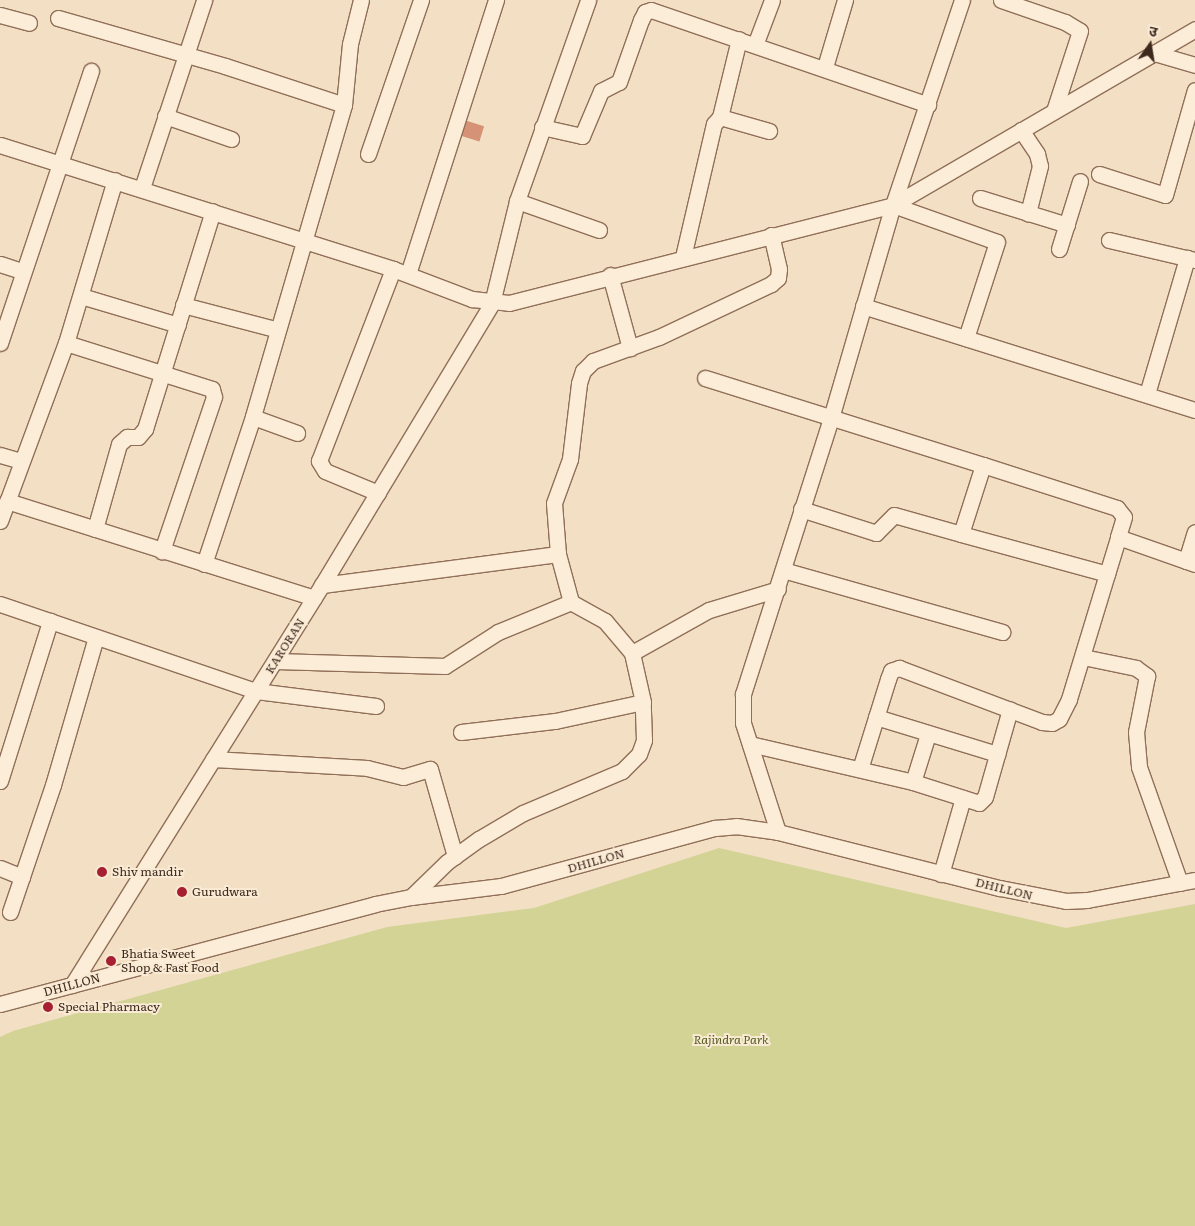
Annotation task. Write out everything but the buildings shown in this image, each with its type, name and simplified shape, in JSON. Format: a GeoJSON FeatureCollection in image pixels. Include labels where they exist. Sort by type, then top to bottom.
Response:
{"type":"FeatureCollection","features":[{"type":"Feature","properties":{"kind":"street"},"geometry":{"type":"LineString","coordinates":[[142,188],[184,55],[204,0]]}},
{"type":"Feature","properties":{"kind":"street"},"geometry":{"type":"LineString","coordinates":[[204,564],[254,417],[344,105],[350,44],[361,0]]}},
{"type":"Feature","properties":{"kind":"street"},"geometry":{"type":"LineString","coordinates":[[368,154],[420,0]]}},
{"type":"Feature","properties":{"kind":"street"},"geometry":{"type":"LineString","coordinates":[[408,274],[496,0]]}},
{"type":"Feature","properties":{"kind":"street","name":"KARORAN"},"geometry":{"type":"LineString","coordinates":[[72,985],[318,592],[492,303],[517,201],[588,0]]}},
{"type":"Feature","properties":{"kind":"street"},"geometry":{"type":"LineString","coordinates":[[755,45],[772,0]]}},
{"type":"Feature","properties":{"kind":"street"},"geometry":{"type":"LineString","coordinates":[[825,67],[845,0]]}},
{"type":"Feature","properties":{"kind":"street"},"geometry":{"type":"LineString","coordinates":[[778,832],[743,722],[743,694],[831,418],[893,204],[962,0]]}},
{"type":"Feature","properties":{"kind":"street"},"geometry":{"type":"LineString","coordinates":[[1001,0],[1065,22],[1080,31],[1054,111]]}},
{"type":"Feature","properties":{"kind":"street"},"geometry":{"type":"LineString","coordinates":[[542,127],[576,137],[585,132],[601,91],[619,82],[645,12],[651,10],[825,67],[928,105]]}},
{"type":"Feature","properties":{"kind":"street"},"geometry":{"type":"LineString","coordinates":[[0,15],[29,23]]}},
{"type":"Feature","properties":{"kind":"street"},"geometry":{"type":"LineString","coordinates":[[58,18],[344,105]]}},
{"type":"Feature","properties":{"kind":"street"},"geometry":{"type":"LineString","coordinates":[[0,145],[142,188],[304,242],[393,269],[472,299],[492,303],[509,303],[610,275],[893,204],[1195,29]]}},
{"type":"Feature","properties":{"kind":"street"},"geometry":{"type":"LineString","coordinates":[[683,257],[714,124],[720,117],[738,39]]}},
{"type":"Feature","properties":{"kind":"street"},"geometry":{"type":"LineString","coordinates":[[1154,53],[1195,66]]}},
{"type":"Feature","properties":{"kind":"street"},"geometry":{"type":"LineString","coordinates":[[0,343],[22,271],[91,71]]}},
{"type":"Feature","properties":{"kind":"street"},"geometry":{"type":"LineString","coordinates":[[1099,174],[1165,196],[1195,90]]}},
{"type":"Feature","properties":{"kind":"street"},"geometry":{"type":"LineString","coordinates":[[164,116],[231,138]]}},
{"type":"Feature","properties":{"kind":"street"},"geometry":{"type":"LineString","coordinates":[[720,117],[769,131]]}},
{"type":"Feature","properties":{"kind":"street"},"geometry":{"type":"LineString","coordinates":[[1021,130],[1036,154],[1040,166],[1028,213]]}},
{"type":"Feature","properties":{"kind":"street"},"geometry":{"type":"LineString","coordinates":[[0,521],[66,343],[115,180]]}},
{"type":"Feature","properties":{"kind":"street"},"geometry":{"type":"LineString","coordinates":[[1059,249],[1080,181]]}},
{"type":"Feature","properties":{"kind":"street"},"geometry":{"type":"LineString","coordinates":[[980,198],[1067,225]]}},
{"type":"Feature","properties":{"kind":"street"},"geometry":{"type":"LineString","coordinates":[[517,201],[599,230]]}},
{"type":"Feature","properties":{"kind":"street"},"geometry":{"type":"LineString","coordinates":[[893,204],[997,242],[966,338]]}},
{"type":"Feature","properties":{"kind":"street"},"geometry":{"type":"LineString","coordinates":[[94,529],[119,444],[127,437],[143,434],[213,211]]}},
{"type":"Feature","properties":{"kind":"street"},"geometry":{"type":"LineString","coordinates":[[411,897],[455,856],[524,813],[622,771],[633,763],[644,740],[643,702],[632,653],[605,621],[571,602],[558,554],[554,503],[570,459],[583,371],[593,361],[659,337],[771,284],[778,278],[779,269],[771,235]]}},
{"type":"Feature","properties":{"kind":"street"},"geometry":{"type":"LineString","coordinates":[[1109,240],[1191,259],[1147,394]]}},
{"type":"Feature","properties":{"kind":"street"},"geometry":{"type":"LineString","coordinates":[[0,264],[22,271]]}},
{"type":"Feature","properties":{"kind":"street"},"geometry":{"type":"LineString","coordinates":[[378,493],[325,471],[319,461],[393,269]]}},
{"type":"Feature","properties":{"kind":"street"},"geometry":{"type":"LineString","coordinates":[[610,275],[630,348]]}},
{"type":"Feature","properties":{"kind":"street"},"geometry":{"type":"LineString","coordinates":[[80,296],[178,325]]}},
{"type":"Feature","properties":{"kind":"street"},"geometry":{"type":"LineString","coordinates":[[183,305],[278,330]]}},
{"type":"Feature","properties":{"kind":"street"},"geometry":{"type":"LineString","coordinates":[[863,306],[1195,410]]}},
{"type":"Feature","properties":{"kind":"street"},"geometry":{"type":"LineString","coordinates":[[66,343],[162,373],[205,384],[212,389],[214,397],[162,551]]}},
{"type":"Feature","properties":{"kind":"street"},"geometry":{"type":"LineString","coordinates":[[705,378],[1117,508],[1124,517],[1083,657],[1059,719],[1052,723],[1042,722],[899,668],[891,671],[860,770]]}},
{"type":"Feature","properties":{"kind":"street"},"geometry":{"type":"LineString","coordinates":[[254,417],[297,433]]}},
{"type":"Feature","properties":{"kind":"street"},"geometry":{"type":"LineString","coordinates":[[0,455],[21,461]]}},
{"type":"Feature","properties":{"kind":"street"},"geometry":{"type":"LineString","coordinates":[[961,534],[983,465]]}},
{"type":"Feature","properties":{"kind":"street"},"geometry":{"type":"LineString","coordinates":[[7,501],[204,564],[318,592],[558,554]]}},
{"type":"Feature","properties":{"kind":"street"},"geometry":{"type":"LineString","coordinates":[[802,509],[876,532],[894,515],[1107,574]]}},
{"type":"Feature","properties":{"kind":"street"},"geometry":{"type":"LineString","coordinates":[[1118,537],[1190,562],[1195,532]]}},
{"type":"Feature","properties":{"kind":"street"},"geometry":{"type":"LineString","coordinates":[[783,570],[1002,632]]}},
{"type":"Feature","properties":{"kind":"street"},"geometry":{"type":"LineString","coordinates":[[632,653],[709,610],[778,589]]}},
{"type":"Feature","properties":{"kind":"street"},"geometry":{"type":"LineString","coordinates":[[275,661],[445,666],[498,632],[571,602]]}},
{"type":"Feature","properties":{"kind":"street"},"geometry":{"type":"LineString","coordinates":[[0,604],[256,691],[376,706]]}},
{"type":"Feature","properties":{"kind":"street"},"geometry":{"type":"LineString","coordinates":[[0,782],[50,621]]}},
{"type":"Feature","properties":{"kind":"street"},"geometry":{"type":"LineString","coordinates":[[10,912],[96,638]]}},
{"type":"Feature","properties":{"kind":"street"},"geometry":{"type":"LineString","coordinates":[[1083,657],[1136,668],[1147,676],[1136,732],[1139,767],[1188,882]]}},
{"type":"Feature","properties":{"kind":"street"},"geometry":{"type":"LineString","coordinates":[[461,732],[555,720],[643,702]]}},
{"type":"Feature","properties":{"kind":"street"},"geometry":{"type":"LineString","coordinates":[[750,744],[913,782],[963,798],[984,801],[1010,709]]}},
{"type":"Feature","properties":{"kind":"street"},"geometry":{"type":"LineString","coordinates":[[876,718],[997,754]]}},
{"type":"Feature","properties":{"kind":"street"},"geometry":{"type":"LineString","coordinates":[[913,782],[928,734]]}},
{"type":"Feature","properties":{"kind":"street"},"geometry":{"type":"LineString","coordinates":[[214,759],[367,768],[403,777],[430,769],[455,856]]}},
{"type":"Feature","properties":{"kind":"street"},"geometry":{"type":"LineString","coordinates":[[941,874],[963,798]]}},
{"type":"Feature","properties":{"kind":"street","name":"DHILLON"},"geometry":{"type":"LineString","coordinates":[[0,1004],[411,897],[501,886],[715,828],[736,826],[778,832],[941,874],[1066,901],[1188,882]]}},
{"type":"Feature","properties":{"kind":"street"},"geometry":{"type":"LineString","coordinates":[[0,868],[22,877]]}},
{"type":"Feature","properties":{"kind":"green space","name":"Rajindra Park"},"geometry":{"type":"Polygon","coordinates":[[[719,848],[1066,928],[1195,904],[1195,1226],[0,1226],[0,1037],[13,1031],[387,927],[534,908],[719,848]]]}},
{"type":"Feature","properties":{"kind":"place","name":"Shiv mandir"},"geometry":{"type":"Point","coordinates":[102,872]}},
{"type":"Feature","properties":{"kind":"place","name":"Gurudwara"},"geometry":{"type":"Point","coordinates":[182,892]}},
{"type":"Feature","properties":{"kind":"place","name":"Bhatia Sweet Shop & Fast Food"},"geometry":{"type":"Point","coordinates":[111,961]}},
{"type":"Feature","properties":{"kind":"place","name":"Special Pharmacy"},"geometry":{"type":"Point","coordinates":[48,1007]}}]}
